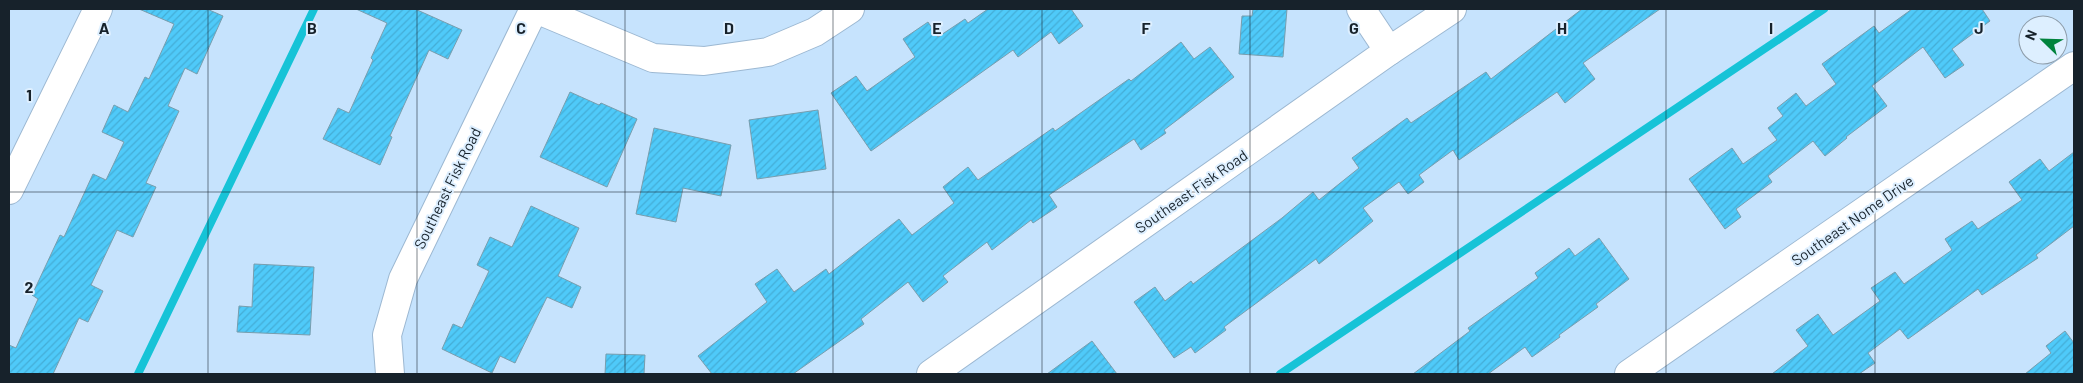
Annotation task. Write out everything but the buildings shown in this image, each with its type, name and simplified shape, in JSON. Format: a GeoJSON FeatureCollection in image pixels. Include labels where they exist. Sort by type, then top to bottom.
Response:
{"type":"FeatureCollection","features":[{"type":"Feature","properties":{"kind":"street"},"geometry":{"type":"LineString","coordinates":[[9,190],[98,9]]}},
{"type":"Feature","properties":{"kind":"street"},"geometry":{"type":"LineString","coordinates":[[535,9],[653,58],[704,61],[768,52],[815,32],[850,9]]}},
{"type":"Feature","properties":{"kind":"street","name":"Southeast Fisk Road"},"geometry":{"type":"LineString","coordinates":[[390,374],[388,335],[403,279],[535,9]]}},
{"type":"Feature","properties":{"kind":"street"},"geometry":{"type":"LineString","coordinates":[[1361,9],[1389,51]]}},
{"type":"Feature","properties":{"kind":"street","name":"Southeast Fisk Road"},"geometry":{"type":"LineString","coordinates":[[947,369],[1389,51],[1452,9]]}},
{"type":"Feature","properties":{"kind":"street","name":"Southeast Nome Drive"},"geometry":{"type":"LineString","coordinates":[[1629,374],[2074,66]]}},
{"type":"Feature","properties":{"kind":"waterway"},"geometry":{"type":"LineString","coordinates":[[138,374],[314,9]]}},
{"type":"Feature","properties":{"kind":"waterway"},"geometry":{"type":"LineString","coordinates":[[1280,374],[1824,9]]}}]}
